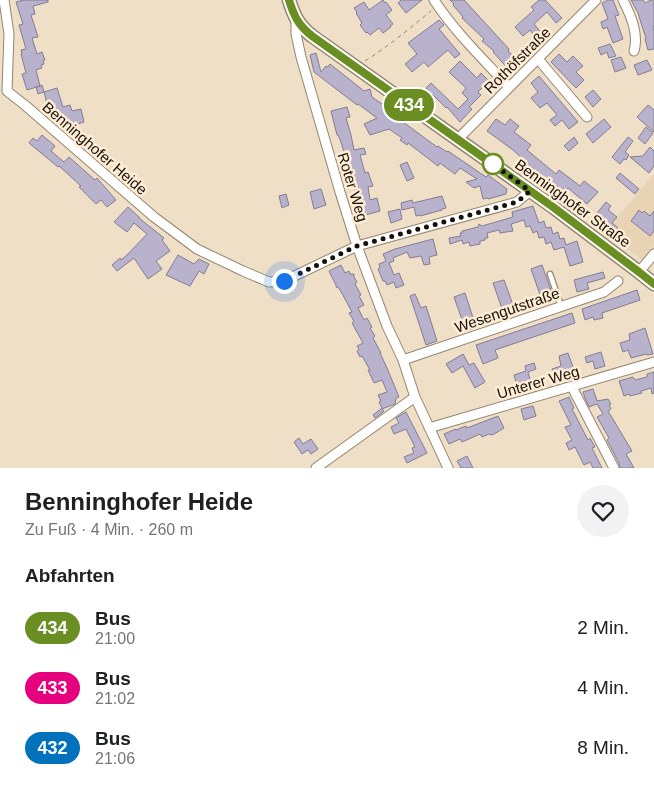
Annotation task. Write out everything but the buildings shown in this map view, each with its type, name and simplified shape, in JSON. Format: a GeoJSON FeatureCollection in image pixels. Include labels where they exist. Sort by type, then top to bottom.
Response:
{"type":"FeatureCollection","features":[{"type":"Feature","properties":{"kind":"main road","name":"Benninghofer Straße"},"geometry":{"type":"LineString","coordinates":[[289,0],[296,20],[312,36],[530,191],[654,284]]}},
{"type":"Feature","properties":{"kind":"street"},"geometry":{"type":"LineString","coordinates":[[4,0],[9,34],[4,93]]}},
{"type":"Feature","properties":{"kind":"street","name":"Rothöfstraße"},"geometry":{"type":"LineString","coordinates":[[458,139],[596,0]]}},
{"type":"Feature","properties":{"kind":"street"},"geometry":{"type":"LineString","coordinates":[[623,0],[635,31],[636,42],[634,51]]}},
{"type":"Feature","properties":{"kind":"street"},"geometry":{"type":"LineString","coordinates":[[436,3],[477,53],[509,87]]}},
{"type":"Feature","properties":{"kind":"street","name":"Roter Weg"},"geometry":{"type":"LineString","coordinates":[[296,20],[296,34],[301,57],[357,246],[403,360],[415,397],[448,468]]}},
{"type":"Feature","properties":{"kind":"street"},"geometry":{"type":"LineString","coordinates":[[538,59],[587,118]]}},
{"type":"Feature","properties":{"kind":"street","name":"Benninghofer Heide"},"geometry":{"type":"LineString","coordinates":[[4,93],[26,106],[154,217],[197,248],[269,282],[284,281],[357,246],[517,202],[530,191]]}},
{"type":"Feature","properties":{"kind":"street"},"geometry":{"type":"LineString","coordinates":[[639,272],[654,254]]}},
{"type":"Feature","properties":{"kind":"street","name":"Wesengutstraße"},"geometry":{"type":"LineString","coordinates":[[403,360],[604,292],[618,281]]}},
{"type":"Feature","properties":{"kind":"street","name":"Unterer Weg"},"geometry":{"type":"LineString","coordinates":[[429,428],[654,362]]}},
{"type":"Feature","properties":{"kind":"street"},"geometry":{"type":"LineString","coordinates":[[572,387],[614,468]]}},
{"type":"Feature","properties":{"kind":"street"},"geometry":{"type":"LineString","coordinates":[[316,468],[415,397]]}},
{"type":"Feature","properties":{"kind":"lane"},"geometry":{"type":"LineString","coordinates":[[550,274],[561,306]]}},
{"type":"Feature","properties":{"kind":"path"},"geometry":{"type":"LineString","coordinates":[[363,62],[400,36],[436,3]]}},
{"type":"Feature","properties":{"kind":"shaded area"},"geometry":{"type":"Polygon","coordinates":[[[654,174],[654,246],[642,260],[605,232],[654,174]]]}},
{"type":"Feature","properties":{"kind":"bus line","name":"434"},"geometry":{"type":"LineString","coordinates":[[289,0],[296,20],[312,36],[553,207],[654,284]]}},
{"type":"Feature","properties":{"kind":"route"},"geometry":{"type":"LineString","coordinates":[[284,281],[357,246],[517,202],[530,191],[493,164]]}}]}
